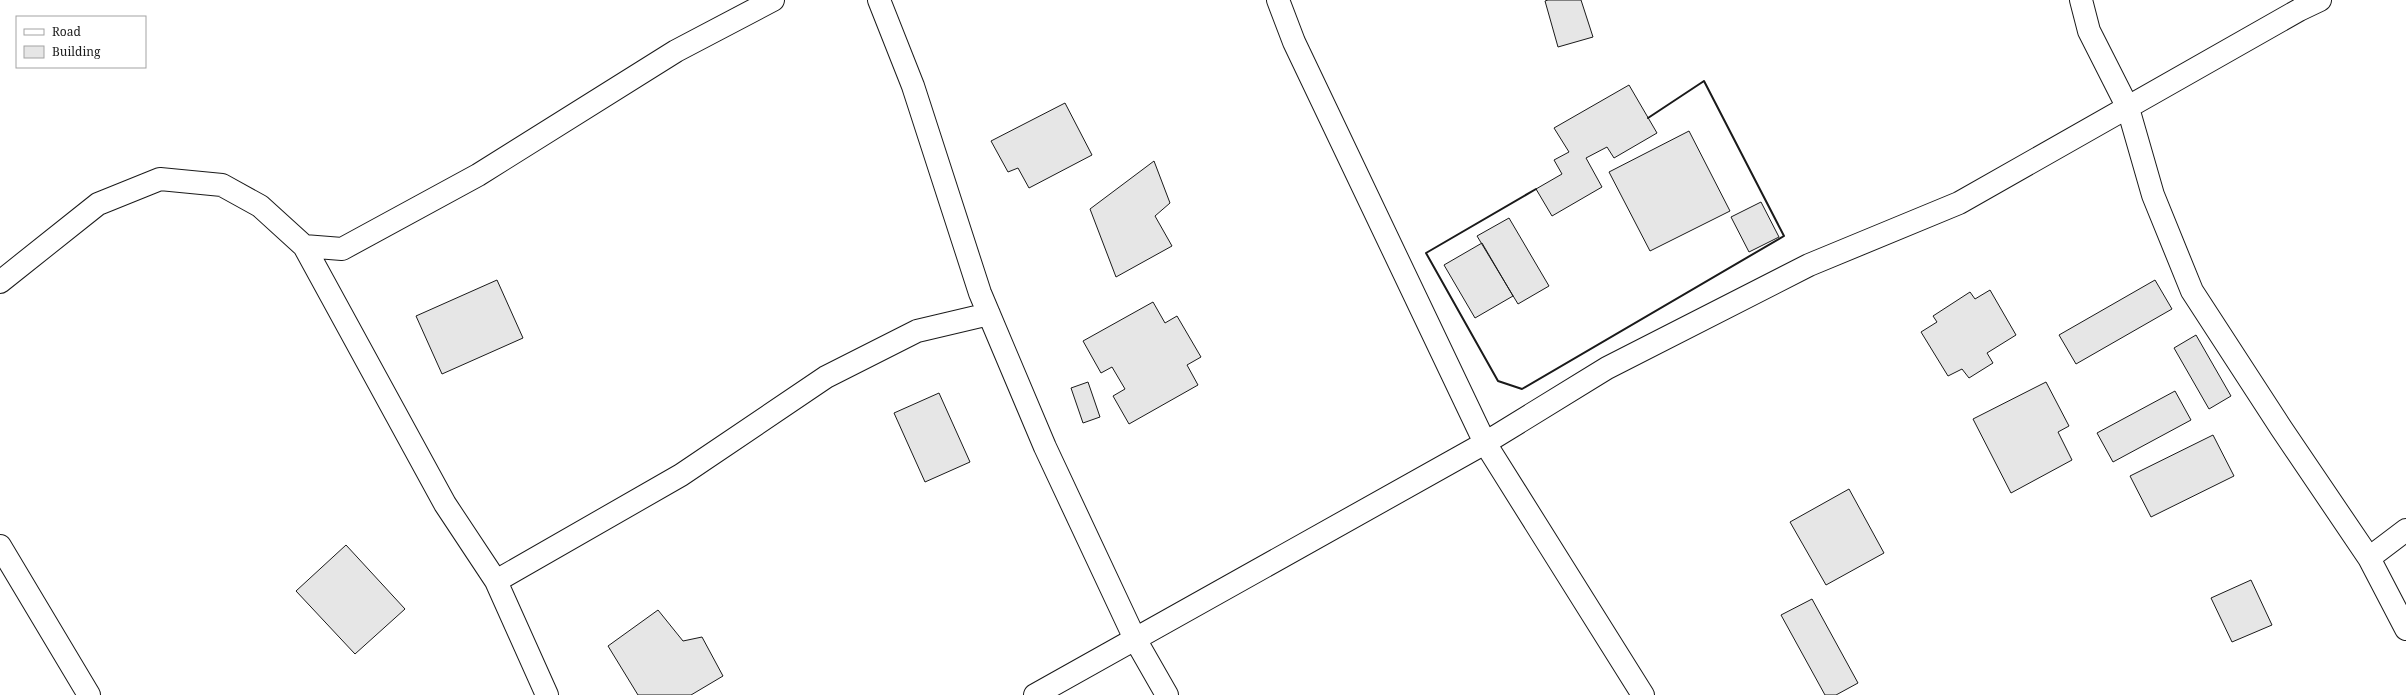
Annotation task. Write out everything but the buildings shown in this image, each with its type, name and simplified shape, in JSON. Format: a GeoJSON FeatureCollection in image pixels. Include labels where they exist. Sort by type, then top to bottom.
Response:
{"type":"FeatureCollection","features":[{"type":"Feature","properties":{"kind":"street"},"geometry":{"type":"LineString","coordinates":[[304,246],[342,249],[380,230],[478,175],[676,51],[773,0]]}},
{"type":"Feature","properties":{"kind":"street"},"geometry":{"type":"LineString","coordinates":[[879,0],[913,86],[980,293],[1045,447],[1135,639],[1167,695]]}},
{"type":"Feature","properties":{"kind":"street"},"geometry":{"type":"LineString","coordinates":[[1278,0],[1294,42],[1485,443],[1643,695]]}},
{"type":"Feature","properties":{"kind":"street"},"geometry":{"type":"LineString","coordinates":[[2081,0],[2089,31],[2128,108],[2153,195],[2192,291],[2281,428],[2370,558],[2406,629]]}},
{"type":"Feature","properties":{"kind":"street"},"geometry":{"type":"LineString","coordinates":[[1035,695],[1485,443],[1607,368],[1809,265],[1959,203],[2299,10],[2320,0]]}},
{"type":"Feature","properties":{"kind":"street"},"geometry":{"type":"LineString","coordinates":[[0,282],[98,204],[160,179],[222,185],[260,206],[304,246],[445,504],[496,581],[547,695]]}},
{"type":"Feature","properties":{"kind":"street"},"geometry":{"type":"LineString","coordinates":[[496,581],[681,475],[826,377],[918,331],[989,314]]}},
{"type":"Feature","properties":{"kind":"street"},"geometry":{"type":"LineString","coordinates":[[2370,558],[2406,530]]}},
{"type":"Feature","properties":{"kind":"street"},"geometry":{"type":"LineString","coordinates":[[0,546],[89,695]]}},
{"type":"Feature","properties":{"kind":"wall"},"geometry":{"type":"LineString","coordinates":[[1536,189],[1426,253],[1498,381],[1522,389],[1784,236],[1704,81],[1648,118]]}}]}
